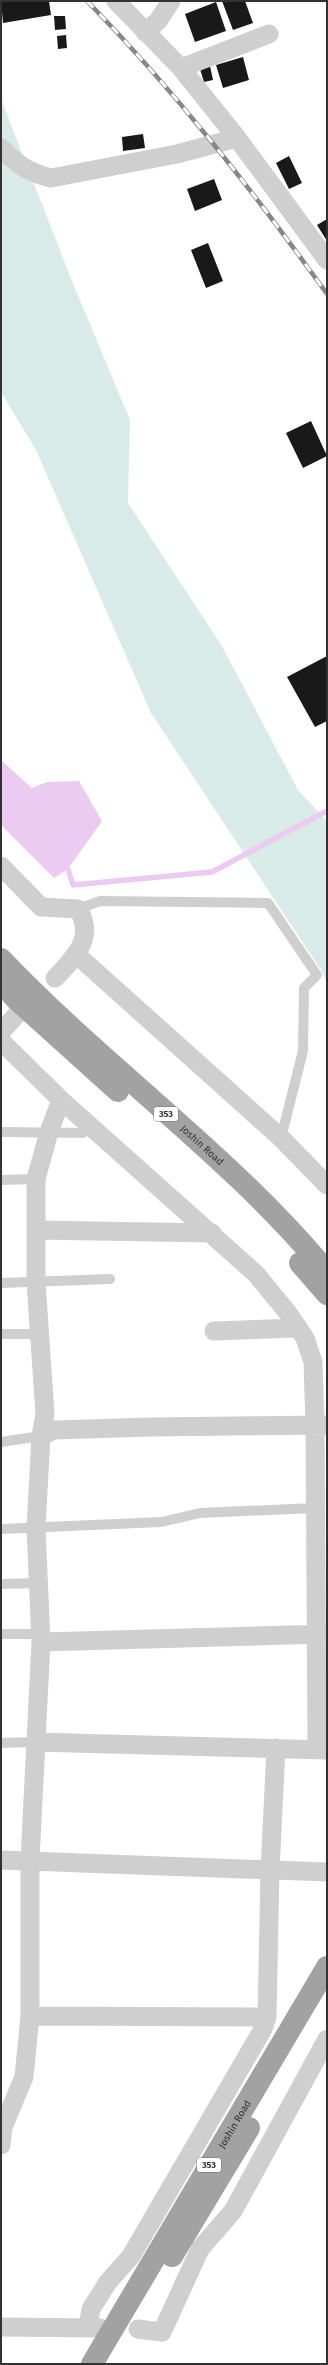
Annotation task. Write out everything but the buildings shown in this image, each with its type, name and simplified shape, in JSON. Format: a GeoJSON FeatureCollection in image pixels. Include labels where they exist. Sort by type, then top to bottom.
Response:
{"type":"FeatureCollection","features":[{"type":"Feature","properties":{"kind":"highway","name":"Joshin Road"},"geometry":{"type":"LineString","coordinates":[[1,959],[92,1047],[244,1184],[287,1227],[327,1272]]}},
{"type":"Feature","properties":{"kind":"highway","name":"Joshin Road"},"geometry":{"type":"LineString","coordinates":[[1,982],[80,1058],[246,1205],[327,1294]]}},
{"type":"Feature","properties":{"kind":"highway","name":"Joshin Road"},"geometry":{"type":"LineString","coordinates":[[92,2364],[327,1967]]}},
{"type":"Feature","properties":{"kind":"highway","name":"Joshin Road"},"geometry":{"type":"LineString","coordinates":[[108,2364],[327,1996]]}},
{"type":"Feature","properties":{"kind":"street"},"geometry":{"type":"LineString","coordinates":[[116,1],[181,68],[237,138],[327,260]]}},
{"type":"Feature","properties":{"kind":"street"},"geometry":{"type":"LineString","coordinates":[[145,32],[158,21],[171,1]]}},
{"type":"Feature","properties":{"kind":"street"},"geometry":{"type":"LineString","coordinates":[[181,68],[269,34]]}},
{"type":"Feature","properties":{"kind":"street"},"geometry":{"type":"LineString","coordinates":[[1,148],[19,166],[35,174],[51,178],[177,154],[237,138]]}},
{"type":"Feature","properties":{"kind":"street"},"geometry":{"type":"LineString","coordinates":[[1,866],[41,908],[78,909],[82,916],[84,934],[77,955],[55,978]]}},
{"type":"Feature","properties":{"kind":"street"},"geometry":{"type":"LineString","coordinates":[[77,955],[281,1138],[327,1185]]}},
{"type":"Feature","properties":{"kind":"street"},"geometry":{"type":"LineString","coordinates":[[1,1032],[19,1012]]}},
{"type":"Feature","properties":{"kind":"street"},"geometry":{"type":"LineString","coordinates":[[1,1041],[61,1100],[212,1232],[256,1274],[288,1312],[305,1338],[313,1362],[321,1425],[315,1508],[322,1635],[322,1749],[35,1742]]}},
{"type":"Feature","properties":{"kind":"street"},"geometry":{"type":"LineString","coordinates":[[1,2145],[4,2127],[24,2077],[30,2016],[30,1860],[35,1742],[42,1638],[36,1528],[41,1436],[45,1414],[36,1282],[36,1179],[49,1132],[61,1100]]}},
{"type":"Feature","properties":{"kind":"street"},"geometry":{"type":"LineString","coordinates":[[36,1230],[212,1232]]}},
{"type":"Feature","properties":{"kind":"street"},"geometry":{"type":"LineString","coordinates":[[214,1331],[298,1328]]}},
{"type":"Feature","properties":{"kind":"street"},"geometry":{"type":"LineString","coordinates":[[41,1436],[54,1430],[152,1426],[321,1425]]}},
{"type":"Feature","properties":{"kind":"street"},"geometry":{"type":"LineString","coordinates":[[42,1638],[322,1635]]}},
{"type":"Feature","properties":{"kind":"street"},"geometry":{"type":"LineString","coordinates":[[1,2327],[94,2328],[91,2309],[108,2282],[131,2256],[263,2029],[267,2017],[270,1871],[276,1748]]}},
{"type":"Feature","properties":{"kind":"street"},"geometry":{"type":"LineString","coordinates":[[1,1860],[327,1872]]}},
{"type":"Feature","properties":{"kind":"street"},"geometry":{"type":"LineString","coordinates":[[30,2016],[267,2017]]}},
{"type":"Feature","properties":{"kind":"street"},"geometry":{"type":"LineString","coordinates":[[138,2329],[162,2332],[200,2249],[233,2211],[327,2039]]}},
{"type":"Feature","properties":{"kind":"lane"},"geometry":{"type":"LineString","coordinates":[[78,909],[100,901],[268,903],[317,975],[304,988],[303,1051],[281,1138]]}},
{"type":"Feature","properties":{"kind":"lane"},"geometry":{"type":"LineString","coordinates":[[1,1132],[83,1133]]}},
{"type":"Feature","properties":{"kind":"lane"},"geometry":{"type":"LineString","coordinates":[[1,1180],[36,1179]]}},
{"type":"Feature","properties":{"kind":"lane"},"geometry":{"type":"LineString","coordinates":[[1,1283],[110,1279]]}},
{"type":"Feature","properties":{"kind":"lane"},"geometry":{"type":"LineString","coordinates":[[1,1334],[40,1334]]}},
{"type":"Feature","properties":{"kind":"lane"},"geometry":{"type":"LineString","coordinates":[[1,1442],[41,1436]]}},
{"type":"Feature","properties":{"kind":"lane"},"geometry":{"type":"LineString","coordinates":[[1,1529],[162,1522],[200,1513],[315,1508]]}},
{"type":"Feature","properties":{"kind":"lane"},"geometry":{"type":"LineString","coordinates":[[1,1584],[39,1583]]}},
{"type":"Feature","properties":{"kind":"lane"},"geometry":{"type":"LineString","coordinates":[[1,1634],[42,1638]]}},
{"type":"Feature","properties":{"kind":"lane"},"geometry":{"type":"LineString","coordinates":[[1,1743],[35,1742]]}},
{"type":"Feature","properties":{"kind":"shaded area"},"geometry":{"type":"Polygon","coordinates":[[[1,99],[72,281],[130,420],[128,503],[222,646],[298,790],[327,821],[327,983],[321,970],[151,713],[36,450],[1,392],[1,99]]]}},
{"type":"Feature","properties":{"kind":"shaded area"},"geometry":{"type":"Polygon","coordinates":[[[1,760],[32,788],[47,782],[79,781],[102,821],[68,869],[54,878],[1,825],[1,760]]]}},
{"type":"Feature","properties":{"kind":"waterway"},"geometry":{"type":"LineString","coordinates":[[68,869],[73,885],[212,872],[327,811]]}},
{"type":"Feature","properties":{"kind":"railway"},"geometry":{"type":"LineString","coordinates":[[87,1],[152,71],[213,143],[327,294]]}}]}
